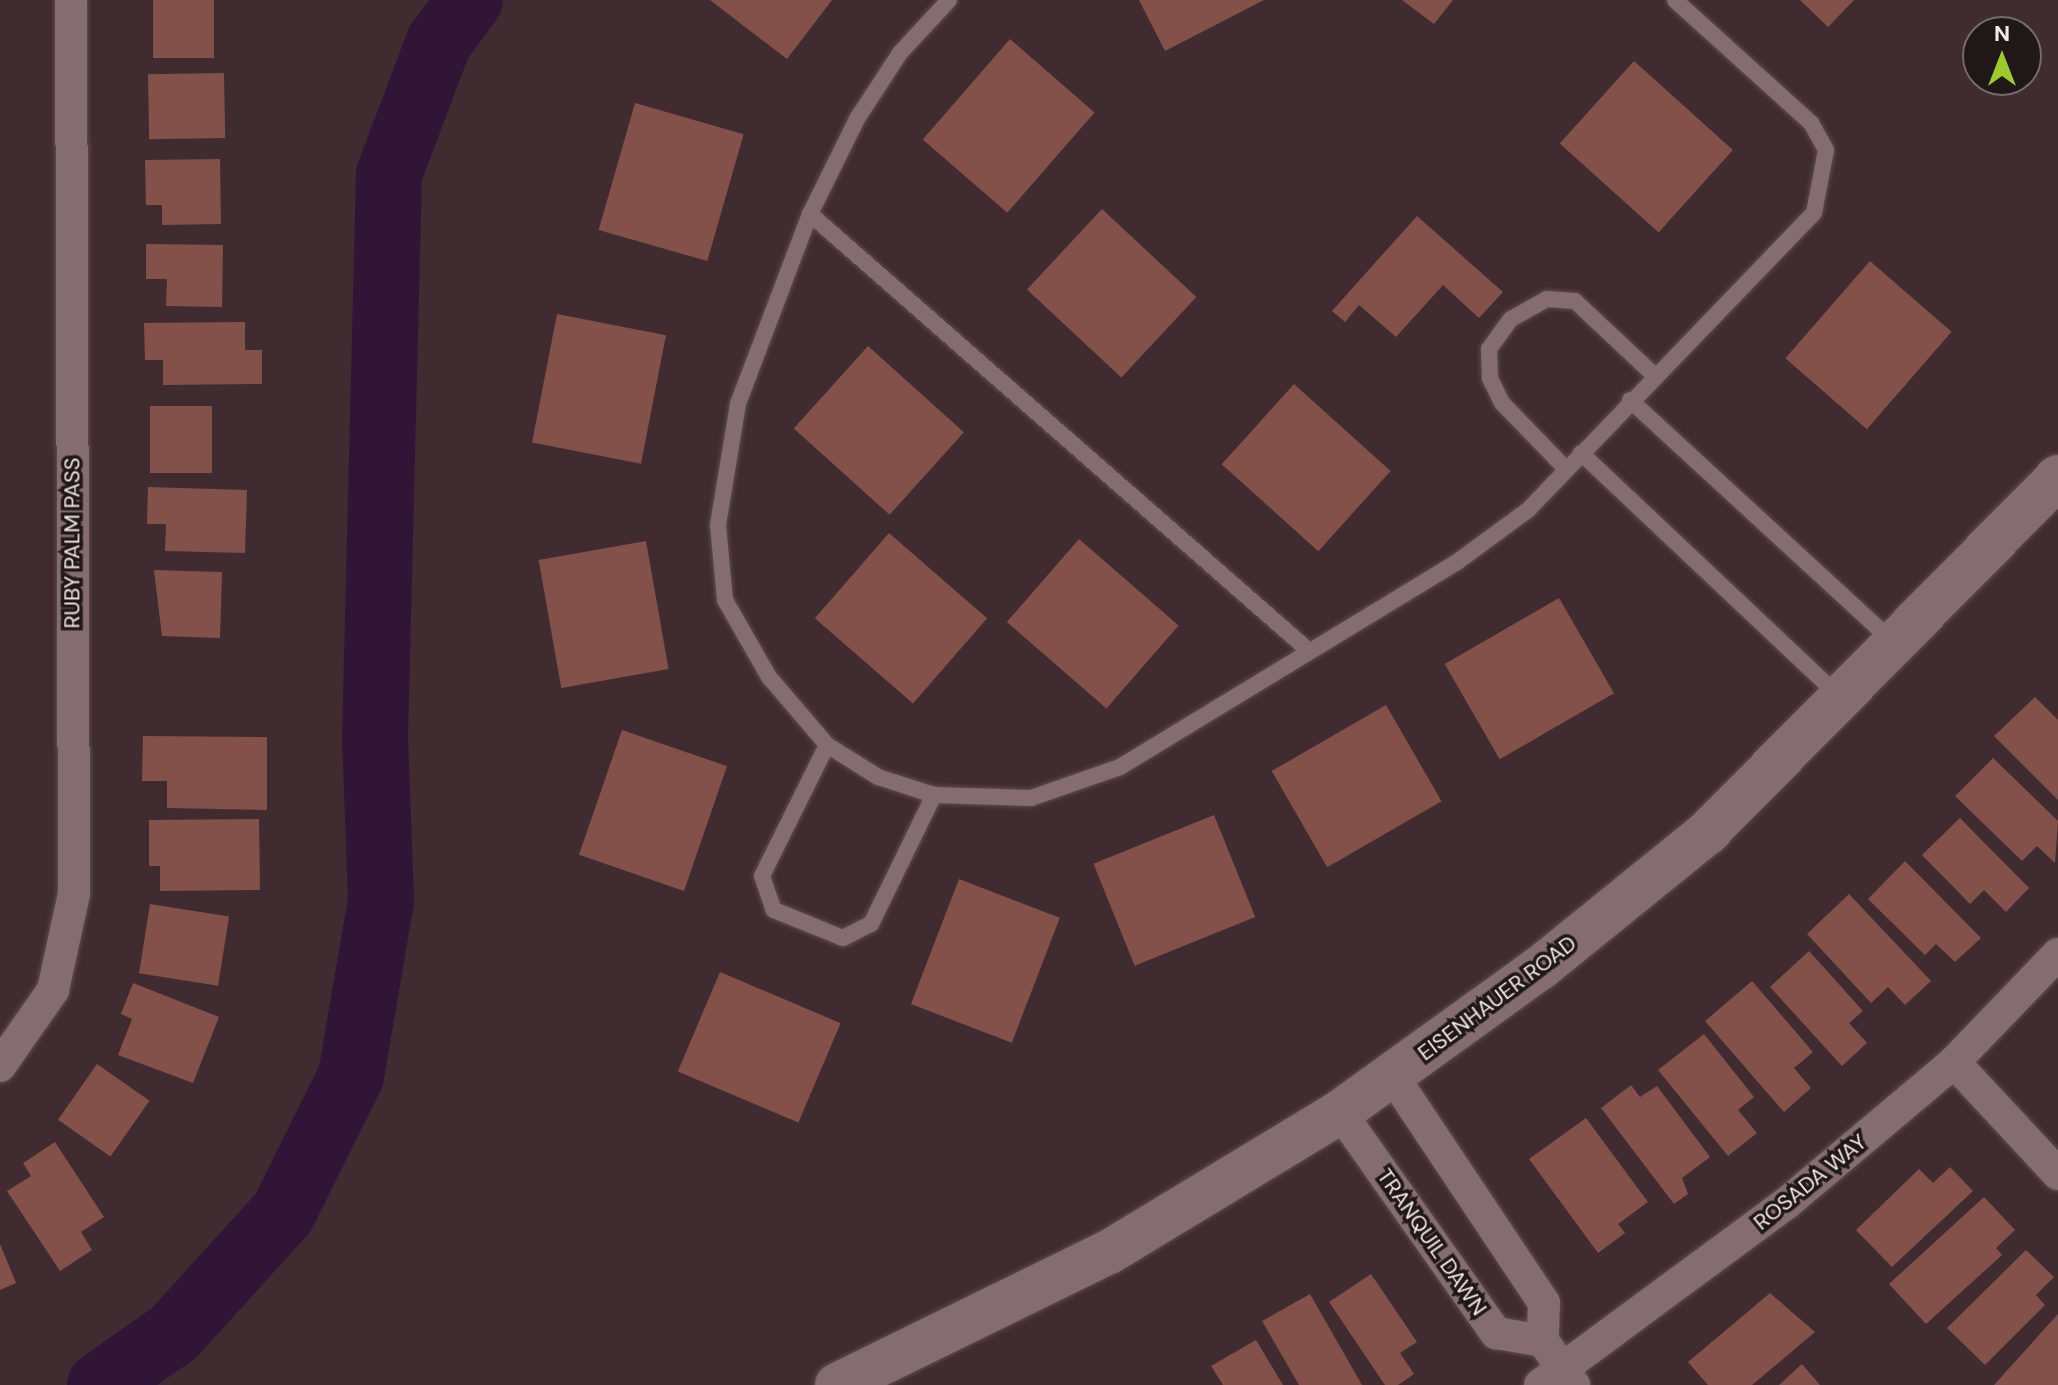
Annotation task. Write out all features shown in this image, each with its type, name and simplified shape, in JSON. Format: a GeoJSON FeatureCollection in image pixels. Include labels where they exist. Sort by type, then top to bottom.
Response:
{"type":"FeatureCollection","features":[{"type":"Feature","properties":{"kind":"main road","name":"EISENHAUER ROAD"},"geometry":{"type":"LineString","coordinates":[[837,1385],[1109,1252],[1340,1112],[1540,968],[1707,833],[2058,477]]}},
{"type":"Feature","properties":{"kind":"street","name":"RUBY PALM PASS"},"geometry":{"type":"LineString","coordinates":[[0,1066],[53,990],[74,894],[71,0]]}},
{"type":"Feature","properties":{"kind":"street","name":"ROSADA WAY"},"geometry":{"type":"LineString","coordinates":[[1558,1380],[1788,1202],[1954,1062],[2058,954]]}},
{"type":"Feature","properties":{"kind":"street"},"geometry":{"type":"LineString","coordinates":[[1954,1062],[2058,1174]]}},
{"type":"Feature","properties":{"kind":"street"},"geometry":{"type":"LineString","coordinates":[[1392,1075],[1544,1303],[1543,1341],[1558,1380]]}},
{"type":"Feature","properties":{"kind":"street","name":"TRANQUIL DAWN"},"geometry":{"type":"LineString","coordinates":[[1340,1112],[1496,1333],[1543,1341]]}},
{"type":"Feature","properties":{"kind":"lane"},"geometry":{"type":"LineString","coordinates":[[949,0],[900,53],[857,119],[810,214],[738,404],[718,525],[725,600],[769,677],[827,745],[878,777],[934,795],[1031,798],[1120,767],[1457,562],[1528,510],[1654,375],[1814,213],[1825,181],[1826,150],[1811,123],[1675,0]]}},
{"type":"Feature","properties":{"kind":"lane"},"geometry":{"type":"LineString","coordinates":[[810,214],[1308,650]]}},
{"type":"Feature","properties":{"kind":"lane"},"geometry":{"type":"LineString","coordinates":[[1566,469],[1502,403],[1490,378],[1489,349],[1511,319],[1547,299],[1575,301],[1654,375]]}},
{"type":"Feature","properties":{"kind":"lane"},"geometry":{"type":"LineString","coordinates":[[1630,400],[1894,643]]}},
{"type":"Feature","properties":{"kind":"lane"},"geometry":{"type":"LineString","coordinates":[[1581,453],[1840,697]]}},
{"type":"Feature","properties":{"kind":"lane"},"geometry":{"type":"LineString","coordinates":[[827,745],[762,876],[774,910],[843,938],[871,924],[934,795]]}},
{"type":"Feature","properties":{"kind":"building"},"geometry":{"type":"Polygon","coordinates":[[[153,0],[214,0],[214,58],[153,58],[153,0]]]}},
{"type":"Feature","properties":{"kind":"building"},"geometry":{"type":"Polygon","coordinates":[[[710,0],[832,0],[787,59],[710,0]]]}},
{"type":"Feature","properties":{"kind":"building"},"geometry":{"type":"Polygon","coordinates":[[[1139,0],[1264,0],[1165,51],[1139,0]]]}},
{"type":"Feature","properties":{"kind":"building"},"geometry":{"type":"Polygon","coordinates":[[[1402,0],[1453,0],[1434,24],[1402,0]]]}},
{"type":"Feature","properties":{"kind":"building"},"geometry":{"type":"Polygon","coordinates":[[[1800,0],[1854,0],[1828,27],[1800,0]]]}},
{"type":"Feature","properties":{"kind":"building"},"geometry":{"type":"Polygon","coordinates":[[[1010,39],[1095,112],[1007,213],[923,139],[1010,39]]]}},
{"type":"Feature","properties":{"kind":"building"},"geometry":{"type":"Polygon","coordinates":[[[1634,61],[1733,150],[1659,232],[1560,143],[1634,61]]]}},
{"type":"Feature","properties":{"kind":"building"},"geometry":{"type":"Polygon","coordinates":[[[224,73],[225,138],[149,139],[148,74],[224,73]]]}},
{"type":"Feature","properties":{"kind":"building"},"geometry":{"type":"Polygon","coordinates":[[[635,103],[744,134],[707,261],[599,230],[635,103]]]}},
{"type":"Feature","properties":{"kind":"building"},"geometry":{"type":"Polygon","coordinates":[[[220,159],[221,224],[162,225],[162,205],[146,205],[145,160],[220,159]]]}},
{"type":"Feature","properties":{"kind":"building"},"geometry":{"type":"Polygon","coordinates":[[[1102,209],[1196,297],[1121,377],[1027,289],[1102,209]]]}},
{"type":"Feature","properties":{"kind":"building"},"geometry":{"type":"Polygon","coordinates":[[[1417,216],[1503,292],[1479,318],[1443,285],[1396,337],[1359,305],[1345,322],[1332,311],[1417,216]]]}},
{"type":"Feature","properties":{"kind":"building"},"geometry":{"type":"Polygon","coordinates":[[[146,244],[223,245],[222,307],[166,306],[167,279],[146,279],[146,244]]]}},
{"type":"Feature","properties":{"kind":"building"},"geometry":{"type":"Polygon","coordinates":[[[1870,261],[1952,332],[1867,429],[1785,358],[1870,261]]]}},
{"type":"Feature","properties":{"kind":"building"},"geometry":{"type":"Polygon","coordinates":[[[557,314],[666,335],[641,464],[532,443],[557,314]]]}},
{"type":"Feature","properties":{"kind":"building"},"geometry":{"type":"Polygon","coordinates":[[[245,322],[245,350],[262,350],[262,384],[163,385],[163,360],[145,360],[144,323],[245,322]]]}},
{"type":"Feature","properties":{"kind":"building"},"geometry":{"type":"Polygon","coordinates":[[[868,346],[964,432],[890,515],[794,428],[868,346]]]}},
{"type":"Feature","properties":{"kind":"building"},"geometry":{"type":"Polygon","coordinates":[[[1294,384],[1391,471],[1318,551],[1222,464],[1294,384]]]}},
{"type":"Feature","properties":{"kind":"building"},"geometry":{"type":"Polygon","coordinates":[[[150,406],[212,406],[212,473],[150,473],[150,406]]]}},
{"type":"Feature","properties":{"kind":"building"},"geometry":{"type":"Polygon","coordinates":[[[148,487],[247,490],[245,553],[165,551],[166,524],[147,524],[148,487]]]}},
{"type":"Feature","properties":{"kind":"building"},"geometry":{"type":"Polygon","coordinates":[[[889,533],[987,618],[913,704],[815,618],[889,533]]]}},
{"type":"Feature","properties":{"kind":"building"},"geometry":{"type":"Polygon","coordinates":[[[1079,539],[1179,626],[1106,709],[1007,622],[1079,539]]]}},
{"type":"Feature","properties":{"kind":"building"},"geometry":{"type":"Polygon","coordinates":[[[646,541],[669,669],[561,688],[539,560],[646,541]]]}},
{"type":"Feature","properties":{"kind":"building"},"geometry":{"type":"Polygon","coordinates":[[[154,570],[222,572],[220,638],[162,636],[154,570]]]}},
{"type":"Feature","properties":{"kind":"building"},"geometry":{"type":"Polygon","coordinates":[[[1559,598],[1614,693],[1500,759],[1445,664],[1559,598]]]}},
{"type":"Feature","properties":{"kind":"building"},"geometry":{"type":"Polygon","coordinates":[[[2035,697],[2058,720],[2058,800],[1994,736],[2035,697]]]}},
{"type":"Feature","properties":{"kind":"building"},"geometry":{"type":"Polygon","coordinates":[[[1386,705],[1442,801],[1327,867],[1272,771],[1386,705]]]}},
{"type":"Feature","properties":{"kind":"building"},"geometry":{"type":"Polygon","coordinates":[[[622,730],[727,766],[684,891],[579,855],[622,730]]]}},
{"type":"Feature","properties":{"kind":"building"},"geometry":{"type":"Polygon","coordinates":[[[143,736],[267,737],[267,810],[167,808],[167,781],[142,781],[143,736]]]}},
{"type":"Feature","properties":{"kind":"building"},"geometry":{"type":"Polygon","coordinates":[[[1993,758],[2058,821],[2055,863],[2037,846],[2022,861],[1955,796],[1993,758]]]}},
{"type":"Feature","properties":{"kind":"building"},"geometry":{"type":"Polygon","coordinates":[[[1214,815],[1255,917],[1135,966],[1093,864],[1214,815]]]}},
{"type":"Feature","properties":{"kind":"building"},"geometry":{"type":"Polygon","coordinates":[[[1960,818],[2029,888],[2006,912],[1984,890],[1970,904],[1922,855],[1960,818]]]}},
{"type":"Feature","properties":{"kind":"building"},"geometry":{"type":"Polygon","coordinates":[[[259,819],[260,890],[160,891],[160,866],[149,866],[149,820],[259,819]]]}},
{"type":"Feature","properties":{"kind":"building"},"geometry":{"type":"Polygon","coordinates":[[[1905,861],[1981,938],[1955,962],[1936,944],[1925,955],[1868,899],[1905,861]]]}},
{"type":"Feature","properties":{"kind":"building"},"geometry":{"type":"Polygon","coordinates":[[[959,879],[1060,918],[1012,1043],[911,1004],[959,879]]]}},
{"type":"Feature","properties":{"kind":"building"},"geometry":{"type":"Polygon","coordinates":[[[1849,894],[1931,981],[1905,1005],[1888,987],[1871,1003],[1807,934],[1849,894]]]}},
{"type":"Feature","properties":{"kind":"building"},"geometry":{"type":"Polygon","coordinates":[[[150,904],[229,917],[218,986],[139,973],[150,904]]]}},
{"type":"Feature","properties":{"kind":"building"},"geometry":{"type":"Polygon","coordinates":[[[1809,951],[1863,1011],[1849,1023],[1867,1043],[1842,1066],[1770,987],[1809,951]]]}},
{"type":"Feature","properties":{"kind":"building"},"geometry":{"type":"Polygon","coordinates":[[[720,972],[841,1023],[798,1123],[678,1071],[720,972]]]}},
{"type":"Feature","properties":{"kind":"building"},"geometry":{"type":"Polygon","coordinates":[[[1752,981],[1813,1052],[1794,1068],[1811,1088],[1784,1112],[1705,1021],[1752,981]]]}},
{"type":"Feature","properties":{"kind":"building"},"geometry":{"type":"Polygon","coordinates":[[[133,983],[219,1017],[193,1083],[118,1055],[132,1019],[121,1014],[133,983]]]}},
{"type":"Feature","properties":{"kind":"building"},"geometry":{"type":"Polygon","coordinates":[[[1704,1034],[1754,1097],[1738,1110],[1757,1133],[1728,1156],[1658,1070],[1704,1034]]]}},
{"type":"Feature","properties":{"kind":"building"},"geometry":{"type":"Polygon","coordinates":[[[97,1064],[149,1101],[110,1156],[58,1120],[97,1064]]]}},
{"type":"Feature","properties":{"kind":"building"},"geometry":{"type":"Polygon","coordinates":[[[1631,1085],[1640,1097],[1657,1086],[1710,1157],[1682,1178],[1688,1194],[1674,1204],[1601,1108],[1631,1085]]]}},
{"type":"Feature","properties":{"kind":"building"},"geometry":{"type":"Polygon","coordinates":[[[1586,1118],[1648,1202],[1618,1224],[1625,1233],[1598,1253],[1529,1159],[1586,1118]]]}},
{"type":"Feature","properties":{"kind":"building"},"geometry":{"type":"Polygon","coordinates":[[[55,1142],[104,1217],[81,1232],[92,1250],[60,1271],[7,1191],[31,1176],[23,1163],[55,1142]]]}},
{"type":"Feature","properties":{"kind":"building"},"geometry":{"type":"Polygon","coordinates":[[[1950,1167],[1973,1191],[1892,1267],[1856,1230],[1919,1169],[1933,1183],[1950,1167]]]}},
{"type":"Feature","properties":{"kind":"building"},"geometry":{"type":"Polygon","coordinates":[[[1984,1197],[2015,1230],[1996,1248],[2002,1255],[1926,1324],[1889,1284],[1984,1197]]]}},
{"type":"Feature","properties":{"kind":"building"},"geometry":{"type":"Polygon","coordinates":[[[0,1244],[16,1283],[0,1290],[0,1244]]]}},
{"type":"Feature","properties":{"kind":"building"},"geometry":{"type":"Polygon","coordinates":[[[2026,1250],[2054,1277],[2036,1295],[2045,1305],[1985,1365],[1947,1328],[2026,1250]]]}},
{"type":"Feature","properties":{"kind":"building"},"geometry":{"type":"Polygon","coordinates":[[[1371,1274],[1417,1342],[1400,1353],[1414,1374],[1398,1385],[1385,1385],[1329,1302],[1371,1274]]]}},
{"type":"Feature","properties":{"kind":"building"},"geometry":{"type":"Polygon","coordinates":[[[1770,1293],[1815,1332],[1752,1385],[1708,1385],[1688,1362],[1770,1293]]]}},
{"type":"Feature","properties":{"kind":"building"},"geometry":{"type":"Polygon","coordinates":[[[1310,1294],[1362,1385],[1299,1385],[1262,1321],[1310,1294]]]}},
{"type":"Feature","properties":{"kind":"building"},"geometry":{"type":"Polygon","coordinates":[[[2058,1314],[2058,1385],[1994,1385],[2058,1314]]]}},
{"type":"Feature","properties":{"kind":"building"},"geometry":{"type":"Polygon","coordinates":[[[1256,1340],[1283,1385],[1223,1385],[1211,1366],[1256,1340]]]}},
{"type":"Feature","properties":{"kind":"building"},"geometry":{"type":"Polygon","coordinates":[[[1802,1364],[1820,1385],[1779,1385],[1802,1364]]]}},
{"type":"Feature","properties":{"kind":"waterway"},"geometry":{"type":"LineString","coordinates":[[100,1385],[174,1333],[283,1213],[351,1076],[381,900],[375,738],[389,174],[439,42],[470,0]]}}]}
